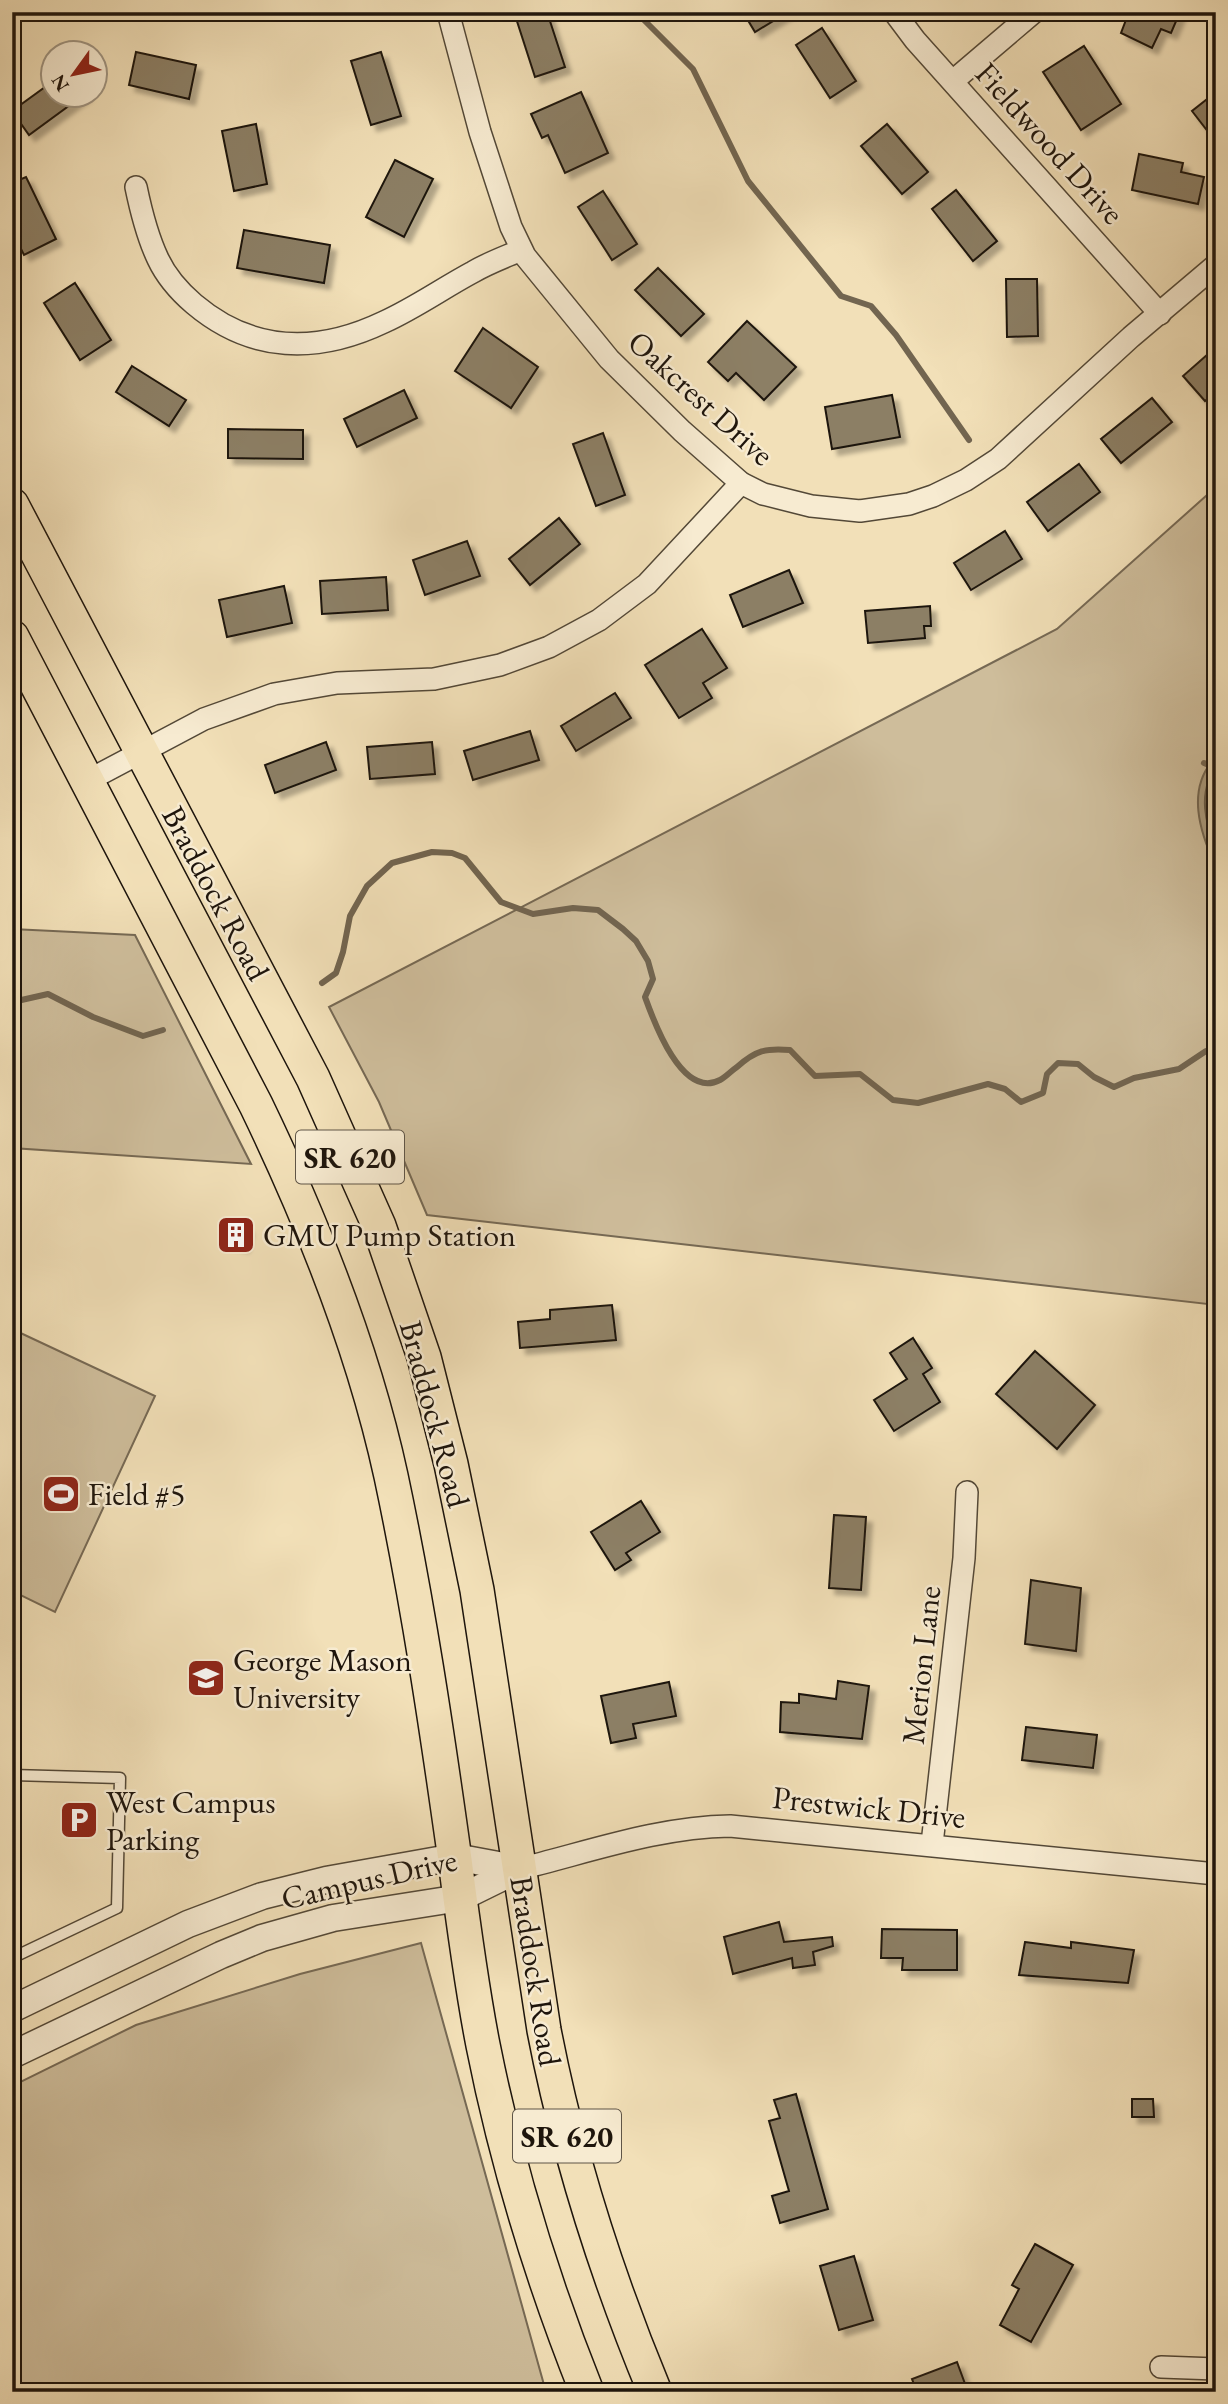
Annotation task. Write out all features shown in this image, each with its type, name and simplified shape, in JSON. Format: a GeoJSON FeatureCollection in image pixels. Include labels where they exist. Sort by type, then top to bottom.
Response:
{"type":"FeatureCollection","features":[{"type":"Feature","properties":{"kind":"main road","name":"Braddock Road"},"geometry":{"type":"LineString","coordinates":[[12,505],[313,1078],[379,1226],[424,1357],[451,1464],[477,1590],[544,2030],[558,2102],[609,2277],[654,2392]]}},
{"type":"Feature","properties":{"kind":"main road","name":"Braddock Road"},"geometry":{"type":"LineString","coordinates":[[12,637],[256,1105],[281,1156],[342,1307],[368,1388],[390,1474],[422,1639],[483,2045],[508,2156],[528,2232],[587,2392]]}},
{"type":"Feature","properties":{"kind":"street","name":"Oakcrest Drive"},"geometry":{"type":"LineString","coordinates":[[448,12],[480,132],[510,227],[521,250],[582,329],[609,359],[682,431],[741,483],[764,494],[837,510],[887,509],[933,496],[966,480],[998,458],[1131,337],[1216,265]]}},
{"type":"Feature","properties":{"kind":"street","name":"Fieldwood Drive"},"geometry":{"type":"LineString","coordinates":[[894,12],[1160,314]]}},
{"type":"Feature","properties":{"kind":"street"},"geometry":{"type":"LineString","coordinates":[[953,81],[1034,12]]}},
{"type":"Feature","properties":{"kind":"street"},"geometry":{"type":"LineString","coordinates":[[136,187],[158,258],[186,297],[229,330],[275,343],[324,341],[382,323],[474,271],[521,250]]}},
{"type":"Feature","properties":{"kind":"street"},"geometry":{"type":"LineString","coordinates":[[87,780],[205,719],[274,694],[337,683],[434,679],[500,665],[549,647],[599,620],[647,584],[741,483]]}},
{"type":"Feature","properties":{"kind":"street","name":"Merion Lane"},"geometry":{"type":"LineString","coordinates":[[932,1844],[963,1571],[967,1492]]}},
{"type":"Feature","properties":{"kind":"street","name":"Prestwick Drive"},"geometry":{"type":"LineString","coordinates":[[519,1869],[661,1832],[705,1826],[754,1827],[1216,1874]]}},
{"type":"Feature","properties":{"kind":"street","name":"Campus Drive"},"geometry":{"type":"LineString","coordinates":[[12,2009],[188,1924],[262,1896],[326,1880],[454,1857],[519,1869]]}},
{"type":"Feature","properties":{"kind":"street","name":"Campus Drive"},"geometry":{"type":"LineString","coordinates":[[12,2055],[262,1938],[333,1918],[460,1898],[519,1869]]}},
{"type":"Feature","properties":{"kind":"street"},"geometry":{"type":"LineString","coordinates":[[1161,2367],[1216,2369]]}},
{"type":"Feature","properties":{"kind":"lane"},"geometry":{"type":"LineString","coordinates":[[12,1775],[120,1778],[117,1909],[12,1958]]}},
{"type":"Feature","properties":{"kind":"shaded area"},"geometry":{"type":"Polygon","coordinates":[[[1216,487],[1216,1305],[427,1215],[379,1102],[329,1007],[1057,629],[1216,487]]]}},
{"type":"Feature","properties":{"kind":"shaded area"},"geometry":{"type":"Polygon","coordinates":[[[12,929],[135,935],[251,1164],[12,1148],[12,929]]]}},
{"type":"Feature","properties":{"kind":"shaded area","name":"Field #5"},"geometry":{"type":"Polygon","coordinates":[[[12,1329],[155,1396],[55,1612],[12,1591],[12,1329]]]}},
{"type":"Feature","properties":{"kind":"shaded area"},"geometry":{"type":"Polygon","coordinates":[[[421,1943],[546,2392],[12,2392],[12,2086],[136,2025],[300,1974],[421,1943]]]}},
{"type":"Feature","properties":{"kind":"water"},"geometry":{"type":"Polygon","coordinates":[[[1216,757],[1216,867],[1201,825],[1198,796],[1206,769],[1216,757]]]}},
{"type":"Feature","properties":{"kind":"building"},"geometry":{"type":"Polygon","coordinates":[[[514,12],[547,12],[565,67],[535,77],[514,12]]]}},
{"type":"Feature","properties":{"kind":"building"},"geometry":{"type":"Polygon","coordinates":[[[743,12],[788,12],[755,32],[743,12]]]}},
{"type":"Feature","properties":{"kind":"building"},"geometry":{"type":"Polygon","coordinates":[[[1129,12],[1180,12],[1171,33],[1161,29],[1152,48],[1121,33],[1129,12]]]}},
{"type":"Feature","properties":{"kind":"building"},"geometry":{"type":"Polygon","coordinates":[[[822,28],[856,81],[830,98],[796,45],[822,28]]]}},
{"type":"Feature","properties":{"kind":"building"},"geometry":{"type":"Polygon","coordinates":[[[1084,46],[1121,104],[1081,130],[1043,72],[1084,46]]]}},
{"type":"Feature","properties":{"kind":"building"},"geometry":{"type":"Polygon","coordinates":[[[136,52],[196,65],[189,99],[129,85],[136,52]]]}},
{"type":"Feature","properties":{"kind":"building"},"geometry":{"type":"Polygon","coordinates":[[[381,52],[401,116],[371,125],[351,61],[381,52]]]}},
{"type":"Feature","properties":{"kind":"building"},"geometry":{"type":"Polygon","coordinates":[[[38,92],[38,108],[66,108],[29,135],[12,111],[38,92]]]}},
{"type":"Feature","properties":{"kind":"building"},"geometry":{"type":"Polygon","coordinates":[[[581,92],[608,153],[565,173],[548,135],[542,138],[531,114],[581,92]]]}},
{"type":"Feature","properties":{"kind":"building"},"geometry":{"type":"Polygon","coordinates":[[[1216,92],[1216,142],[1192,111],[1216,92]]]}},
{"type":"Feature","properties":{"kind":"building"},"geometry":{"type":"Polygon","coordinates":[[[256,124],[267,184],[234,191],[222,131],[256,124]]]}},
{"type":"Feature","properties":{"kind":"building"},"geometry":{"type":"Polygon","coordinates":[[[887,124],[928,172],[902,194],[861,146],[887,124]]]}},
{"type":"Feature","properties":{"kind":"building"},"geometry":{"type":"Polygon","coordinates":[[[1139,154],[1183,163],[1181,172],[1204,177],[1198,204],[1132,190],[1139,154]]]}},
{"type":"Feature","properties":{"kind":"building"},"geometry":{"type":"Polygon","coordinates":[[[395,160],[433,179],[404,237],[366,217],[395,160]]]}},
{"type":"Feature","properties":{"kind":"building"},"geometry":{"type":"Polygon","coordinates":[[[26,177],[56,239],[24,255],[12,231],[12,183],[26,177]]]}},
{"type":"Feature","properties":{"kind":"building"},"geometry":{"type":"Polygon","coordinates":[[[956,190],[997,241],[973,261],[932,209],[956,190]]]}},
{"type":"Feature","properties":{"kind":"building"},"geometry":{"type":"Polygon","coordinates":[[[603,191],[637,244],[612,260],[578,207],[603,191]]]}},
{"type":"Feature","properties":{"kind":"building"},"geometry":{"type":"Polygon","coordinates":[[[244,230],[330,245],[324,283],[237,268],[244,230]]]}},
{"type":"Feature","properties":{"kind":"building"},"geometry":{"type":"Polygon","coordinates":[[[658,268],[704,314],[681,336],[635,290],[658,268]]]}},
{"type":"Feature","properties":{"kind":"building"},"geometry":{"type":"Polygon","coordinates":[[[1006,279],[1037,279],[1038,336],[1007,337],[1006,279]]]}},
{"type":"Feature","properties":{"kind":"building"},"geometry":{"type":"Polygon","coordinates":[[[75,283],[111,340],[80,360],[44,303],[75,283]]]}},
{"type":"Feature","properties":{"kind":"building"},"geometry":{"type":"Polygon","coordinates":[[[747,321],[796,367],[764,400],[736,373],[728,381],[708,362],[747,321]]]}},
{"type":"Feature","properties":{"kind":"building"},"geometry":{"type":"Polygon","coordinates":[[[483,328],[538,367],[511,408],[455,371],[483,328]]]}},
{"type":"Feature","properties":{"kind":"building"},"geometry":{"type":"Polygon","coordinates":[[[1216,347],[1216,392],[1205,401],[1183,376],[1216,347]]]}},
{"type":"Feature","properties":{"kind":"building"},"geometry":{"type":"Polygon","coordinates":[[[132,366],[186,400],[169,426],[116,392],[132,366]]]}},
{"type":"Feature","properties":{"kind":"building"},"geometry":{"type":"Polygon","coordinates":[[[404,390],[417,418],[357,447],[344,419],[404,390]]]}},
{"type":"Feature","properties":{"kind":"building"},"geometry":{"type":"Polygon","coordinates":[[[892,395],[900,437],[832,449],[825,407],[892,395]]]}},
{"type":"Feature","properties":{"kind":"building"},"geometry":{"type":"Polygon","coordinates":[[[1152,398],[1172,422],[1121,463],[1101,439],[1152,398]]]}},
{"type":"Feature","properties":{"kind":"building"},"geometry":{"type":"Polygon","coordinates":[[[228,429],[303,430],[303,459],[228,458],[228,429]]]}},
{"type":"Feature","properties":{"kind":"building"},"geometry":{"type":"Polygon","coordinates":[[[603,433],[625,495],[596,506],[573,444],[603,433]]]}},
{"type":"Feature","properties":{"kind":"building"},"geometry":{"type":"Polygon","coordinates":[[[1079,464],[1100,492],[1048,531],[1027,502],[1079,464]]]}},
{"type":"Feature","properties":{"kind":"building"},"geometry":{"type":"Polygon","coordinates":[[[559,518],[580,544],[530,585],[509,559],[559,518]]]}},
{"type":"Feature","properties":{"kind":"building"},"geometry":{"type":"Polygon","coordinates":[[[1005,531],[1022,559],[971,590],[954,563],[1005,531]]]}},
{"type":"Feature","properties":{"kind":"building"},"geometry":{"type":"Polygon","coordinates":[[[467,541],[480,576],[425,595],[413,560],[467,541]]]}},
{"type":"Feature","properties":{"kind":"building"},"geometry":{"type":"Polygon","coordinates":[[[789,570],[803,603],[743,627],[730,595],[789,570]]]}},
{"type":"Feature","properties":{"kind":"building"},"geometry":{"type":"Polygon","coordinates":[[[386,577],[388,610],[322,614],[320,581],[386,577]]]}},
{"type":"Feature","properties":{"kind":"building"},"geometry":{"type":"Polygon","coordinates":[[[284,586],[292,623],[227,637],[219,600],[284,586]]]}},
{"type":"Feature","properties":{"kind":"building"},"geometry":{"type":"Polygon","coordinates":[[[930,606],[931,626],[924,626],[925,638],[868,643],[865,611],[930,606]]]}},
{"type":"Feature","properties":{"kind":"building"},"geometry":{"type":"Polygon","coordinates":[[[702,629],[727,668],[703,683],[712,698],[679,718],[645,665],[702,629]]]}},
{"type":"Feature","properties":{"kind":"building"},"geometry":{"type":"Polygon","coordinates":[[[615,693],[631,718],[576,751],[561,726],[615,693]]]}},
{"type":"Feature","properties":{"kind":"building"},"geometry":{"type":"Polygon","coordinates":[[[530,731],[539,760],[473,780],[464,751],[530,731]]]}},
{"type":"Feature","properties":{"kind":"building"},"geometry":{"type":"Polygon","coordinates":[[[326,742],[336,770],[275,793],[265,765],[326,742]]]}},
{"type":"Feature","properties":{"kind":"building"},"geometry":{"type":"Polygon","coordinates":[[[432,742],[435,774],[370,779],[367,747],[432,742]]]}},
{"type":"Feature","properties":{"kind":"building","name":"GMU Pump Station"},"geometry":{"type":"Polygon","coordinates":[[[229,1223],[247,1228],[243,1246],[224,1242],[229,1223]]]}},
{"type":"Feature","properties":{"kind":"building"},"geometry":{"type":"Polygon","coordinates":[[[612,1305],[616,1340],[520,1348],[518,1322],[550,1319],[550,1310],[612,1305]]]}},
{"type":"Feature","properties":{"kind":"building"},"geometry":{"type":"Polygon","coordinates":[[[913,1338],[932,1368],[923,1374],[940,1402],[894,1431],[874,1400],[907,1379],[890,1353],[913,1338]]]}},
{"type":"Feature","properties":{"kind":"building"},"geometry":{"type":"Polygon","coordinates":[[[1035,1351],[1095,1405],[1057,1449],[996,1394],[1035,1351]]]}},
{"type":"Feature","properties":{"kind":"building"},"geometry":{"type":"Polygon","coordinates":[[[641,1501],[660,1532],[626,1553],[631,1560],[615,1570],[591,1532],[641,1501]]]}},
{"type":"Feature","properties":{"kind":"building"},"geometry":{"type":"Polygon","coordinates":[[[834,1515],[866,1517],[861,1590],[829,1588],[834,1515]]]}},
{"type":"Feature","properties":{"kind":"building"},"geometry":{"type":"Polygon","coordinates":[[[1031,1580],[1081,1588],[1076,1651],[1025,1644],[1031,1580]]]}},
{"type":"Feature","properties":{"kind":"building"},"geometry":{"type":"Polygon","coordinates":[[[838,1681],[869,1686],[862,1739],[780,1732],[781,1702],[799,1703],[799,1694],[836,1699],[838,1681]]]}},
{"type":"Feature","properties":{"kind":"building"},"geometry":{"type":"Polygon","coordinates":[[[669,1682],[676,1716],[633,1724],[636,1738],[611,1743],[601,1696],[669,1682]]]}},
{"type":"Feature","properties":{"kind":"building"},"geometry":{"type":"Polygon","coordinates":[[[1026,1727],[1097,1735],[1093,1768],[1022,1760],[1026,1727]]]}},
{"type":"Feature","properties":{"kind":"building"},"geometry":{"type":"Polygon","coordinates":[[[779,1922],[784,1942],[832,1937],[833,1946],[813,1952],[815,1965],[793,1968],[792,1958],[733,1974],[724,1937],[779,1922]]]}},
{"type":"Feature","properties":{"kind":"building"},"geometry":{"type":"Polygon","coordinates":[[[882,1929],[957,1930],[957,1970],[902,1970],[903,1958],[881,1958],[882,1929]]]}},
{"type":"Feature","properties":{"kind":"building"},"geometry":{"type":"Polygon","coordinates":[[[1025,1942],[1071,1948],[1071,1942],[1134,1950],[1128,1983],[1019,1975],[1025,1942]]]}},
{"type":"Feature","properties":{"kind":"building"},"geometry":{"type":"Polygon","coordinates":[[[796,2094],[828,2209],[780,2223],[772,2196],[789,2191],[769,2121],[780,2118],[774,2100],[796,2094]]]}},
{"type":"Feature","properties":{"kind":"building"},"geometry":{"type":"Polygon","coordinates":[[[1132,2099],[1153,2099],[1154,2117],[1132,2117],[1132,2099]]]}},
{"type":"Feature","properties":{"kind":"building"},"geometry":{"type":"Polygon","coordinates":[[[1035,2244],[1073,2265],[1031,2342],[1000,2325],[1019,2289],[1012,2285],[1035,2244]]]}},
{"type":"Feature","properties":{"kind":"building"},"geometry":{"type":"Polygon","coordinates":[[[854,2256],[873,2320],[839,2330],[820,2266],[854,2256]]]}},
{"type":"Feature","properties":{"kind":"building"},"geometry":{"type":"Polygon","coordinates":[[[957,2362],[968,2392],[917,2392],[912,2379],[957,2362]]]}},
{"type":"Feature","properties":{"kind":"waterway"},"geometry":{"type":"LineString","coordinates":[[636,12],[693,69],[748,181],[841,296],[871,306],[896,335],[969,440]]}},
{"type":"Feature","properties":{"kind":"waterway"},"geometry":{"type":"LineString","coordinates":[[1204,763],[1216,768]]}},
{"type":"Feature","properties":{"kind":"waterway"},"geometry":{"type":"LineString","coordinates":[[322,983],[336,973],[350,916],[367,886],[392,863],[432,852],[452,853],[465,858],[501,902],[533,914],[573,908],[598,910],[623,929],[636,941],[648,961],[653,979],[645,997],[663,1040],[682,1069],[694,1079],[706,1083],[722,1079],[756,1054],[782,1049],[790,1050],[815,1076],[860,1074],[893,1100],[918,1103],[988,1084],[1005,1089],[1021,1102],[1043,1093],[1047,1074],[1058,1063],[1078,1064],[1094,1077],[1114,1087],[1134,1078],[1179,1069],[1206,1051],[1216,1048]]}},
{"type":"Feature","properties":{"kind":"waterway"},"geometry":{"type":"LineString","coordinates":[[12,999],[17,1001],[48,994],[93,1017],[143,1036],[163,1030]]}},
{"type":"Feature","properties":{"kind":"place","name":"GMU Pump Station"},"geometry":{"type":"Point","coordinates":[236,1235]}},
{"type":"Feature","properties":{"kind":"place","name":"Field #5"},"geometry":{"type":"Point","coordinates":[61,1494]}},
{"type":"Feature","properties":{"kind":"place","name":"George Mason University"},"geometry":{"type":"Point","coordinates":[206,1678]}},
{"type":"Feature","properties":{"kind":"place","name":"West Campus Parking"},"geometry":{"type":"Point","coordinates":[79,1820]}}]}
